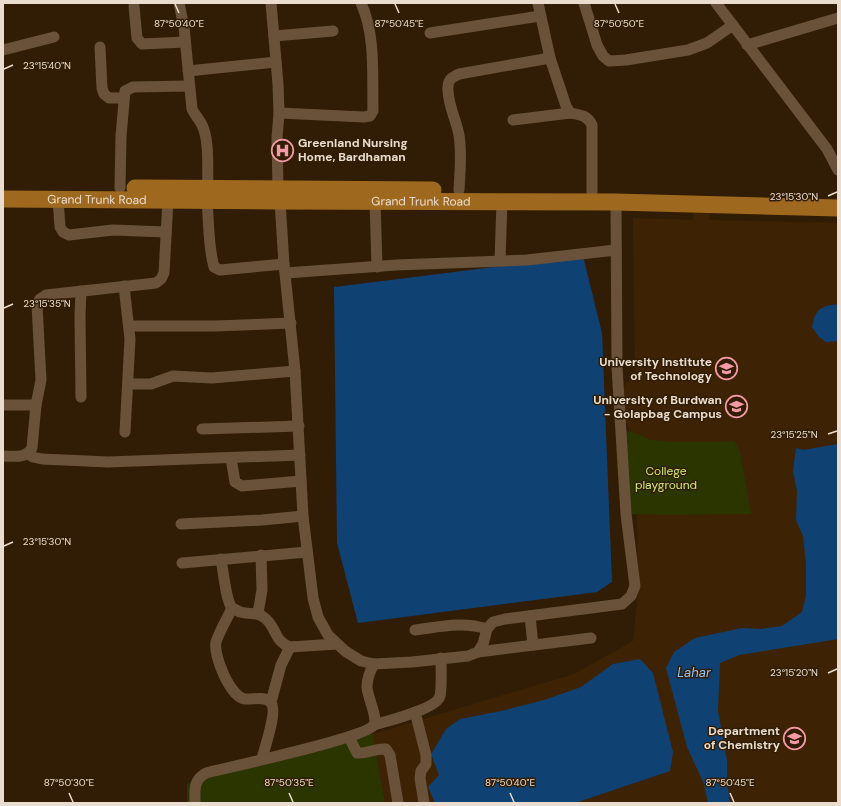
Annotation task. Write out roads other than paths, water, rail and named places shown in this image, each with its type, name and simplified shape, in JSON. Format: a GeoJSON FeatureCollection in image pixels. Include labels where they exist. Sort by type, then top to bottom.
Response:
{"type":"FeatureCollection","features":[{"type":"Feature","properties":{"kind":"main road","name":"Grand Trunk Road"},"geometry":{"type":"LineString","coordinates":[[3,188],[120,188],[207,195],[279,195],[459,190],[838,197]]}},
{"type":"Feature","properties":{"kind":"main road","name":"Grand Trunk Road"},"geometry":{"type":"LineString","coordinates":[[3,199],[168,200],[207,195]]}},
{"type":"Feature","properties":{"kind":"main road","name":"Grand Trunk Road"},"geometry":{"type":"LineString","coordinates":[[279,195],[375,201],[616,202],[838,208]]}},
{"type":"Feature","properties":{"kind":"street"},"geometry":{"type":"LineString","coordinates":[[180,3],[192,109],[202,125],[205,135],[207,195],[212,260],[214,267],[220,270],[377,267],[500,260],[527,260],[616,250]]}},
{"type":"Feature","properties":{"kind":"street"},"geometry":{"type":"LineString","coordinates":[[271,3],[279,113],[277,138],[279,195],[295,370],[303,516],[313,598],[318,617],[328,635],[345,652],[361,661],[374,664],[412,662],[468,656],[478,652],[591,638]]}},
{"type":"Feature","properties":{"kind":"street"},"geometry":{"type":"LineString","coordinates":[[279,113],[370,116],[373,110],[372,49],[368,23],[361,3]]}},
{"type":"Feature","properties":{"kind":"street"},"geometry":{"type":"LineString","coordinates":[[538,3],[550,58],[566,106],[570,113]]}},
{"type":"Feature","properties":{"kind":"street"},"geometry":{"type":"LineString","coordinates":[[584,3],[597,45],[603,56],[609,61],[626,60],[688,50],[707,42],[733,26]]}},
{"type":"Feature","properties":{"kind":"street"},"geometry":{"type":"LineString","coordinates":[[716,3],[827,149],[838,170]]}},
{"type":"Feature","properties":{"kind":"street"},"geometry":{"type":"LineString","coordinates":[[134,6],[137,38],[142,44],[185,42]]}},
{"type":"Feature","properties":{"kind":"street"},"geometry":{"type":"LineString","coordinates":[[430,33],[540,16]]}},
{"type":"Feature","properties":{"kind":"street"},"geometry":{"type":"LineString","coordinates":[[747,45],[838,18]]}},
{"type":"Feature","properties":{"kind":"street"},"geometry":{"type":"LineString","coordinates":[[274,36],[333,32]]}},
{"type":"Feature","properties":{"kind":"street"},"geometry":{"type":"LineString","coordinates":[[3,50],[54,37]]}},
{"type":"Feature","properties":{"kind":"street"},"geometry":{"type":"LineString","coordinates":[[100,47],[102,88],[104,94],[109,98],[124,98]]}},
{"type":"Feature","properties":{"kind":"street"},"geometry":{"type":"LineString","coordinates":[[459,190],[461,147],[459,133],[448,94],[450,79],[459,74],[550,58]]}},
{"type":"Feature","properties":{"kind":"street"},"geometry":{"type":"LineString","coordinates":[[188,71],[276,62]]}},
{"type":"Feature","properties":{"kind":"street"},"geometry":{"type":"LineString","coordinates":[[120,188],[125,91],[133,87],[189,86]]}},
{"type":"Feature","properties":{"kind":"street"},"geometry":{"type":"LineString","coordinates":[[513,120],[570,113],[582,115],[588,118],[592,125],[592,192]]}},
{"type":"Feature","properties":{"kind":"street"},"geometry":{"type":"LineString","coordinates":[[58,200],[60,227],[63,232],[69,235],[113,230],[166,232]]}},
{"type":"Feature","properties":{"kind":"street"},"geometry":{"type":"LineString","coordinates":[[3,456],[22,456],[28,454],[32,448],[36,404],[41,380],[37,305],[40,299],[46,295],[156,283],[162,279],[164,273],[168,200]]}},
{"type":"Feature","properties":{"kind":"street"},"geometry":{"type":"LineString","coordinates":[[375,201],[377,267]]}},
{"type":"Feature","properties":{"kind":"street"},"geometry":{"type":"LineString","coordinates":[[500,260],[502,202]]}},
{"type":"Feature","properties":{"kind":"street"},"geometry":{"type":"LineString","coordinates":[[478,652],[483,644],[487,630],[493,622],[622,604],[631,596],[635,586],[626,514],[617,367],[616,202]]}},
{"type":"Feature","properties":{"kind":"street"},"geometry":{"type":"LineString","coordinates":[[124,286],[129,326],[125,432]]}},
{"type":"Feature","properties":{"kind":"street"},"geometry":{"type":"LineString","coordinates":[[81,291],[81,397]]}},
{"type":"Feature","properties":{"kind":"street"},"geometry":{"type":"LineString","coordinates":[[129,326],[215,326],[291,323]]}},
{"type":"Feature","properties":{"kind":"street"},"geometry":{"type":"LineString","coordinates":[[128,384],[151,384],[173,376],[212,378],[295,370]]}},
{"type":"Feature","properties":{"kind":"street"},"geometry":{"type":"LineString","coordinates":[[3,405],[36,404]]}},
{"type":"Feature","properties":{"kind":"street"},"geometry":{"type":"LineString","coordinates":[[202,430],[299,426]]}},
{"type":"Feature","properties":{"kind":"street"},"geometry":{"type":"LineString","coordinates":[[28,454],[42,459],[108,462],[300,455]]}},
{"type":"Feature","properties":{"kind":"street"},"geometry":{"type":"LineString","coordinates":[[231,458],[235,482],[242,486],[301,481]]}},
{"type":"Feature","properties":{"kind":"street"},"geometry":{"type":"LineString","coordinates":[[181,524],[262,520],[303,516]]}},
{"type":"Feature","properties":{"kind":"street"},"geometry":{"type":"LineString","coordinates":[[182,563],[307,552]]}},
{"type":"Feature","properties":{"kind":"street"},"geometry":{"type":"LineString","coordinates":[[258,613],[262,590],[261,556]]}},
{"type":"Feature","properties":{"kind":"street"},"geometry":{"type":"LineString","coordinates":[[221,559],[229,602],[232,608],[241,612],[258,613],[272,626],[278,639],[283,644],[290,647],[337,644]]}},
{"type":"Feature","properties":{"kind":"street"},"geometry":{"type":"LineString","coordinates":[[232,608],[216,641],[215,649],[218,660],[231,688],[237,696],[244,699],[264,698],[271,702]]}},
{"type":"Feature","properties":{"kind":"street"},"geometry":{"type":"LineString","coordinates":[[530,616],[532,645]]}},
{"type":"Feature","properties":{"kind":"street"},"geometry":{"type":"LineString","coordinates":[[415,630],[466,625],[487,630]]}},
{"type":"Feature","properties":{"kind":"street"},"geometry":{"type":"LineString","coordinates":[[262,760],[273,716],[271,702],[280,665],[290,647]]}},
{"type":"Feature","properties":{"kind":"street"},"geometry":{"type":"LineString","coordinates":[[195,803],[196,784],[200,777],[206,773],[349,737],[367,731],[374,725],[435,704],[440,697],[441,658]]}},
{"type":"Feature","properties":{"kind":"street"},"geometry":{"type":"LineString","coordinates":[[374,664],[369,674],[366,689],[375,719],[374,725]]}},
{"type":"Feature","properties":{"kind":"street"},"geometry":{"type":"LineString","coordinates":[[415,712],[426,755],[426,764],[422,770],[420,778],[424,803]]}},
{"type":"Feature","properties":{"kind":"street"},"geometry":{"type":"LineString","coordinates":[[349,737],[357,753],[363,754],[386,749],[390,755],[398,803]]}},
{"type":"Feature","properties":{"kind":"water"},"geometry":{"type":"Polygon","coordinates":[[[583,256],[602,333],[612,582],[597,592],[358,623],[337,543],[334,287],[583,256]]]}},
{"type":"Feature","properties":{"kind":"water"},"geometry":{"type":"Polygon","coordinates":[[[838,304],[838,341],[826,342],[819,337],[812,327],[813,321],[817,312],[823,307],[838,304]]]}},
{"type":"Feature","properties":{"kind":"water","name":"Lahar"},"geometry":{"type":"Polygon","coordinates":[[[838,444],[838,639],[739,655],[720,663],[718,711],[727,760],[727,781],[730,803],[708,803],[704,784],[687,747],[666,668],[674,652],[695,638],[742,628],[761,629],[782,626],[802,612],[806,596],[806,564],[803,536],[796,520],[797,491],[793,471],[796,448],[803,450],[838,444]]]}},
{"type":"Feature","properties":{"kind":"water"},"geometry":{"type":"Polygon","coordinates":[[[640,659],[653,673],[673,752],[670,771],[575,803],[435,803],[428,787],[439,775],[431,754],[446,729],[460,719],[501,711],[544,700],[581,687],[613,664],[640,659]]]}},
{"type":"Feature","properties":{"kind":"place","name":"Greenland Nursing Home, Bardhaman"},"geometry":{"type":"Point","coordinates":[283,150]}},
{"type":"Feature","properties":{"kind":"place","name":"University Institute of Technology"},"geometry":{"type":"Point","coordinates":[727,369]}},
{"type":"Feature","properties":{"kind":"place","name":"University of Burdwan - Golapbag Campus"},"geometry":{"type":"Point","coordinates":[737,407]}},
{"type":"Feature","properties":{"kind":"place","name":"Department of Chemistry"},"geometry":{"type":"Point","coordinates":[795,738]}},
{"type":"Feature","properties":{"kind":"park label","name":"College playground"},"geometry":{"type":"Point","coordinates":[666,478]}}]}
